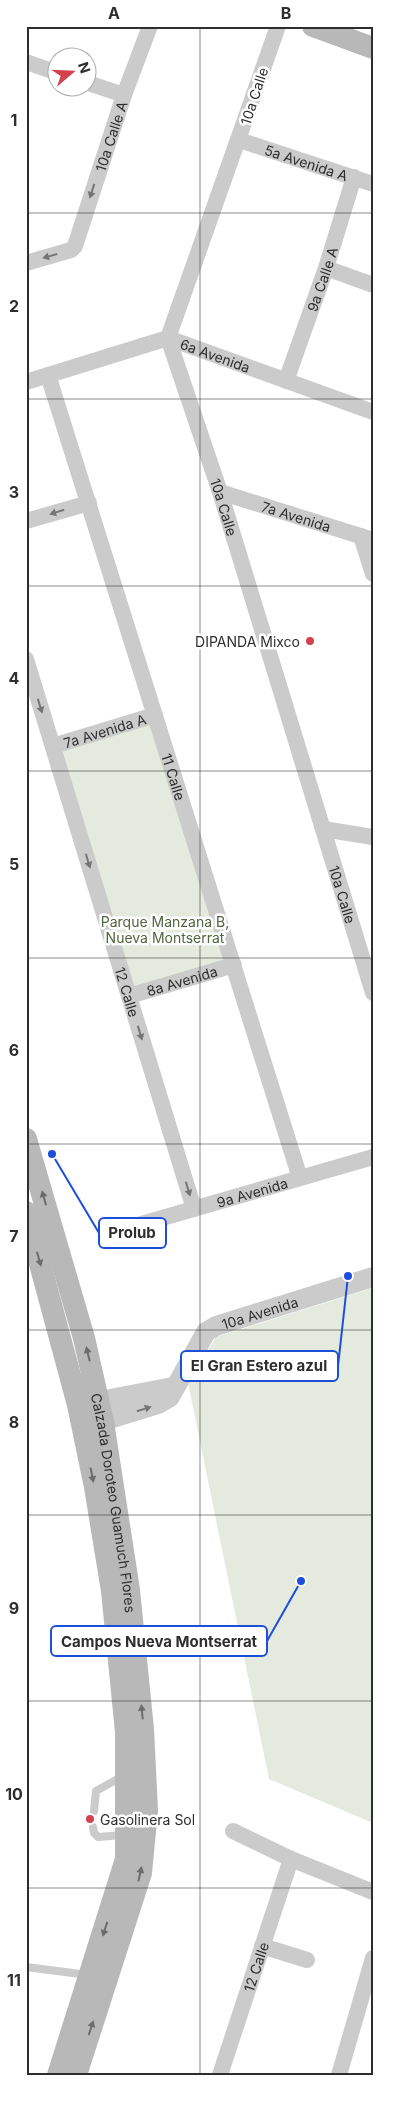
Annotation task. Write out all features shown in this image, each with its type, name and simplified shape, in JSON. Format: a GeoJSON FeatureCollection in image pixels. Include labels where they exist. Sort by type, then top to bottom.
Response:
{"type":"FeatureCollection","features":[{"type":"Feature","properties":{"kind":"main road"},"geometry":{"type":"LineString","coordinates":[[313,26],[373,48]]}},
{"type":"Feature","properties":{"kind":"main road","name":"Calzada Doroteo Guamuch Flores"},"geometry":{"type":"LineString","coordinates":[[26,1139],[31,1173],[84,1338],[90,1414]]}},
{"type":"Feature","properties":{"kind":"main road","name":"Calzada Doroteo Guamuch Flores"},"geometry":{"type":"LineString","coordinates":[[26,1212],[90,1414],[128,1590],[135,1746],[137,1835],[124,1867],[58,2075]]}},
{"type":"Feature","properties":{"kind":"main road","name":"Calzada Doroteo Guamuch Flores"},"geometry":{"type":"LineString","coordinates":[[76,2075],[141,1874],[127,1774],[135,1746]]}},
{"type":"Feature","properties":{"kind":"street","name":"10a Calle A"},"geometry":{"type":"LineString","coordinates":[[26,262],[73,248],[124,95],[150,26]]}},
{"type":"Feature","properties":{"kind":"street","name":"10a Calle"},"geometry":{"type":"LineString","coordinates":[[278,26],[168,338],[220,492],[323,830],[368,966],[373,993]]}},
{"type":"Feature","properties":{"kind":"street"},"geometry":{"type":"LineString","coordinates":[[26,62],[48,70]]}},
{"type":"Feature","properties":{"kind":"street"},"geometry":{"type":"LineString","coordinates":[[98,86],[124,95]]}},
{"type":"Feature","properties":{"kind":"street","name":"5a Avenida A"},"geometry":{"type":"LineString","coordinates":[[239,140],[373,184]]}},
{"type":"Feature","properties":{"kind":"street","name":"9a Calle A"},"geometry":{"type":"LineString","coordinates":[[286,381],[326,268],[354,177]]}},
{"type":"Feature","properties":{"kind":"street"},"geometry":{"type":"LineString","coordinates":[[326,268],[373,285]]}},
{"type":"Feature","properties":{"kind":"street","name":"6a Avenida"},"geometry":{"type":"LineString","coordinates":[[26,382],[168,338],[373,412]]}},
{"type":"Feature","properties":{"kind":"street","name":"11 Calle"},"geometry":{"type":"LineString","coordinates":[[48,375],[300,1178]]}},
{"type":"Feature","properties":{"kind":"street","name":"7a Avenida"},"geometry":{"type":"LineString","coordinates":[[220,492],[367,538]]}},
{"type":"Feature","properties":{"kind":"street"},"geometry":{"type":"LineString","coordinates":[[26,521],[88,503]]}},
{"type":"Feature","properties":{"kind":"street"},"geometry":{"type":"LineString","coordinates":[[367,538],[373,574]]}},
{"type":"Feature","properties":{"kind":"street","name":"12 Calle"},"geometry":{"type":"LineString","coordinates":[[26,659],[194,1209]]}},
{"type":"Feature","properties":{"kind":"street","name":"7a Avenida A"},"geometry":{"type":"LineString","coordinates":[[53,746],[155,715]]}},
{"type":"Feature","properties":{"kind":"street"},"geometry":{"type":"LineString","coordinates":[[323,830],[373,837]]}},
{"type":"Feature","properties":{"kind":"street","name":"8a Avenida"},"geometry":{"type":"LineString","coordinates":[[129,996],[234,965]]}},
{"type":"Feature","properties":{"kind":"street","name":"9a Avenida"},"geometry":{"type":"LineString","coordinates":[[131,1227],[373,1157]]}},
{"type":"Feature","properties":{"kind":"street","name":"10a Avenida"},"geometry":{"type":"LineString","coordinates":[[90,1414],[158,1404],[170,1397],[206,1332],[216,1326],[373,1277]]}},
{"type":"Feature","properties":{"kind":"street"},"geometry":{"type":"LineString","coordinates":[[233,1831],[291,1858],[373,1892]]}},
{"type":"Feature","properties":{"kind":"street","name":"12 Calle"},"geometry":{"type":"LineString","coordinates":[[220,2075],[291,1858]]}},
{"type":"Feature","properties":{"kind":"street"},"geometry":{"type":"LineString","coordinates":[[262,1946],[307,1960]]}},
{"type":"Feature","properties":{"kind":"street"},"geometry":{"type":"LineString","coordinates":[[339,2075],[366,2011],[373,1958]]}},
{"type":"Feature","properties":{"kind":"lane"},"geometry":{"type":"LineString","coordinates":[[94,1811],[96,1790],[127,1774]]}},
{"type":"Feature","properties":{"kind":"lane"},"geometry":{"type":"LineString","coordinates":[[93,1827],[94,1833],[98,1837],[137,1835]]}},
{"type":"Feature","properties":{"kind":"lane"},"geometry":{"type":"LineString","coordinates":[[26,1967],[90,1976]]}},
{"type":"Feature","properties":{"kind":"green space","name":"Parque Manzana B, Nueva Montserrat"},"geometry":{"type":"Polygon","coordinates":[[[152,721],[228,963],[132,992],[59,749],[152,721]]]}},
{"type":"Feature","properties":{"kind":"green space"},"geometry":{"type":"Polygon","coordinates":[[[373,1288],[373,1823],[269,1779],[188,1383],[216,1337],[373,1288]]]}},
{"type":"Feature","properties":{"kind":"place","name":"DIPANDA Mixco"},"geometry":{"type":"Point","coordinates":[310,641]}},
{"type":"Feature","properties":{"kind":"place","name":"Prolub"},"geometry":{"type":"Point","coordinates":[52,1154]}},
{"type":"Feature","properties":{"kind":"place","name":"El Gran Estero azul"},"geometry":{"type":"Point","coordinates":[348,1276]}},
{"type":"Feature","properties":{"kind":"place","name":"Campos Nueva Montserrat"},"geometry":{"type":"Point","coordinates":[301,1581]}},
{"type":"Feature","properties":{"kind":"place","name":"Gasolinera Sol"},"geometry":{"type":"Point","coordinates":[90,1819]}}]}
